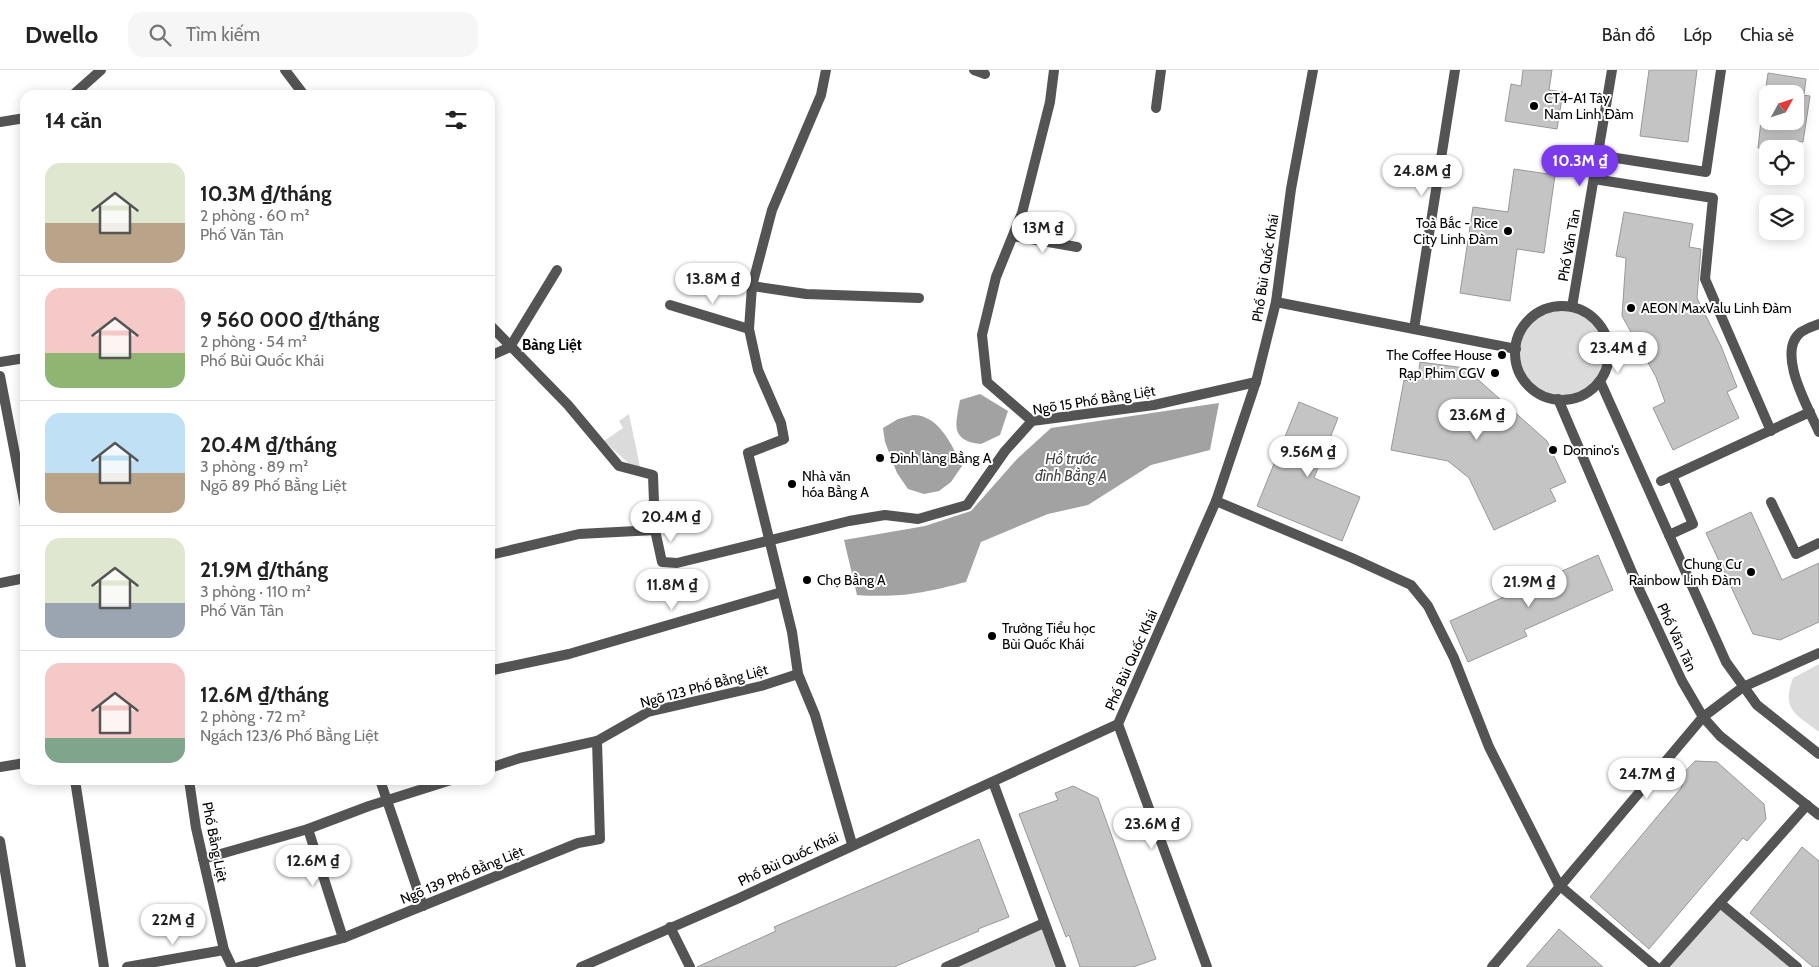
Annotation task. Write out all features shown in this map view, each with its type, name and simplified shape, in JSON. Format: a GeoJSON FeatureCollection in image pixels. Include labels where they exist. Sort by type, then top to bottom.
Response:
{"type":"FeatureCollection","features":[{"type":"Feature","properties":{"kind":"street"},"geometry":{"type":"LineString","coordinates":[[79,90],[101,70]]}},
{"type":"Feature","properties":{"kind":"street"},"geometry":{"type":"LineString","coordinates":[[285,70],[300,90]]}},
{"type":"Feature","properties":{"kind":"street"},"geometry":{"type":"LineString","coordinates":[[826,70],[821,96],[772,210],[752,286],[749,329],[758,370],[781,423],[784,439],[748,452],[792,632],[798,674],[815,714],[852,844]]}},
{"type":"Feature","properties":{"kind":"street"},"geometry":{"type":"LineString","coordinates":[[974,70],[985,74]]}},
{"type":"Feature","properties":{"kind":"street"},"geometry":{"type":"LineString","coordinates":[[1032,421],[988,382],[982,335],[996,277],[1022,213],[1050,102],[1054,70]]}},
{"type":"Feature","properties":{"kind":"street"},"geometry":{"type":"LineString","coordinates":[[1156,108],[1161,70]]}},
{"type":"Feature","properties":{"kind":"street","name":"Phố Bùi Quốc Khái"},"geometry":{"type":"LineString","coordinates":[[581,967],[737,899],[852,844],[1118,724],[1216,501],[1256,382],[1276,302],[1291,189],[1313,70]]}},
{"type":"Feature","properties":{"kind":"street"},"geometry":{"type":"LineString","coordinates":[[1414,329],[1456,70]]}},
{"type":"Feature","properties":{"kind":"street","name":"Phố Văn Tân"},"geometry":{"type":"LineString","coordinates":[[1572,307],[1612,70]]}},
{"type":"Feature","properties":{"kind":"street"},"geometry":{"type":"LineString","coordinates":[[1597,155],[1706,172],[1720,70]]}},
{"type":"Feature","properties":{"kind":"street"},"geometry":{"type":"LineString","coordinates":[[0,122],[20,119]]}},
{"type":"Feature","properties":{"kind":"street"},"geometry":{"type":"LineString","coordinates":[[1594,179],[1713,198],[1705,280],[1771,431]]}},
{"type":"Feature","properties":{"kind":"street"},"geometry":{"type":"LineString","coordinates":[[1013,236],[1077,247]]}},
{"type":"Feature","properties":{"kind":"street"},"geometry":{"type":"LineString","coordinates":[[495,354],[510,347],[557,270]]}},
{"type":"Feature","properties":{"kind":"street"},"geometry":{"type":"LineString","coordinates":[[752,286],[806,294],[919,298]]}},
{"type":"Feature","properties":{"kind":"street"},"geometry":{"type":"LineString","coordinates":[[1276,302],[1516,349]]}},
{"type":"Feature","properties":{"kind":"street"},"geometry":{"type":"LineString","coordinates":[[670,305],[749,329]]}},
{"type":"Feature","properties":{"kind":"street"},"geometry":{"type":"LineString","coordinates":[[1559,306],[1572,307],[1585,312],[1603,330],[1609,356],[1606,369],[1600,381],[1590,390],[1578,397],[1558,400],[1539,394],[1529,386],[1521,375],[1516,362],[1516,349],[1518,336],[1525,324],[1534,315],[1546,309],[1559,306]]}},
{"type":"Feature","properties":{"kind":"street"},"geometry":{"type":"LineString","coordinates":[[1819,324],[1801,332],[1792,350],[1793,374],[1819,432]]}},
{"type":"Feature","properties":{"kind":"street"},"geometry":{"type":"LineString","coordinates":[[495,330],[568,405],[619,466],[653,475],[655,530],[579,534],[495,555]]}},
{"type":"Feature","properties":{"kind":"street"},"geometry":{"type":"LineString","coordinates":[[0,362],[20,359]]}},
{"type":"Feature","properties":{"kind":"street"},"geometry":{"type":"LineString","coordinates":[[0,376],[20,480]]}},
{"type":"Feature","properties":{"kind":"street"},"geometry":{"type":"LineString","coordinates":[[1600,381],[1726,662],[1743,688],[1773,719],[1819,754]]}},
{"type":"Feature","properties":{"kind":"street","name":"Ngõ 15 Phố Bằng Liệt"},"geometry":{"type":"LineString","coordinates":[[655,530],[662,562],[677,563],[849,521],[885,515],[918,519],[967,505],[1005,451],[1032,421],[1154,405],[1256,382]]}},
{"type":"Feature","properties":{"kind":"street","name":"Phố Văn Tân"},"geometry":{"type":"LineString","coordinates":[[1558,400],[1640,591],[1682,681],[1703,716],[1720,736],[1819,815]]}},
{"type":"Feature","properties":{"kind":"street"},"geometry":{"type":"LineString","coordinates":[[1661,480],[1810,412]]}},
{"type":"Feature","properties":{"kind":"street"},"geometry":{"type":"LineString","coordinates":[[1669,535],[1694,524],[1672,476]]}},
{"type":"Feature","properties":{"kind":"street"},"geometry":{"type":"LineString","coordinates":[[1216,501],[1352,558],[1412,586],[1428,606],[1450,649],[1489,747],[1559,885],[1656,967]]}},
{"type":"Feature","properties":{"kind":"street"},"geometry":{"type":"LineString","coordinates":[[1771,502],[1796,554],[1819,542]]}},
{"type":"Feature","properties":{"kind":"street"},"geometry":{"type":"LineString","coordinates":[[0,583],[20,579]]}},
{"type":"Feature","properties":{"kind":"street"},"geometry":{"type":"LineString","coordinates":[[495,670],[569,654],[782,592]]}},
{"type":"Feature","properties":{"kind":"street"},"geometry":{"type":"LineString","coordinates":[[1492,967],[1703,716],[1743,688],[1819,653]]}},
{"type":"Feature","properties":{"kind":"street","name":"Ngõ 123 Phố Bằng Liệt"},"geometry":{"type":"LineString","coordinates":[[495,766],[520,758],[597,741],[648,712],[761,686],[798,674]]}},
{"type":"Feature","properties":{"kind":"street"},"geometry":{"type":"LineString","coordinates":[[1118,724],[1207,967]]}},
{"type":"Feature","properties":{"kind":"street","name":"Ngõ 139 Phố Bằng Liệt"},"geometry":{"type":"LineString","coordinates":[[239,967],[343,938],[578,843],[600,840],[597,741]]}},
{"type":"Feature","properties":{"kind":"street"},"geometry":{"type":"LineString","coordinates":[[0,767],[20,764]]}},
{"type":"Feature","properties":{"kind":"street"},"geometry":{"type":"LineString","coordinates":[[993,782],[1061,967]]}},
{"type":"Feature","properties":{"kind":"street"},"geometry":{"type":"LineString","coordinates":[[77,785],[104,967]]}},
{"type":"Feature","properties":{"kind":"street","name":"Phố Bằng Liệt"},"geometry":{"type":"LineString","coordinates":[[190,785],[196,828],[224,950],[232,967]]}},
{"type":"Feature","properties":{"kind":"street"},"geometry":{"type":"LineString","coordinates":[[382,785],[423,906]]}},
{"type":"Feature","properties":{"kind":"street"},"geometry":{"type":"LineString","coordinates":[[203,858],[308,829],[386,800],[435,785]]}},
{"type":"Feature","properties":{"kind":"street"},"geometry":{"type":"LineString","coordinates":[[1663,967],[1807,805]]}},
{"type":"Feature","properties":{"kind":"street"},"geometry":{"type":"LineString","coordinates":[[308,829],[343,938]]}},
{"type":"Feature","properties":{"kind":"street"},"geometry":{"type":"LineString","coordinates":[[0,841],[21,967]]}},
{"type":"Feature","properties":{"kind":"street"},"geometry":{"type":"LineString","coordinates":[[1720,903],[1797,967]]}},
{"type":"Feature","properties":{"kind":"street"},"geometry":{"type":"LineString","coordinates":[[946,967],[1044,923]]}},
{"type":"Feature","properties":{"kind":"street"},"geometry":{"type":"LineString","coordinates":[[670,928],[690,967]]}},
{"type":"Feature","properties":{"kind":"street"},"geometry":{"type":"LineString","coordinates":[[127,967],[224,950]]}},
{"type":"Feature","properties":{"kind":"shaded area"},"geometry":{"type":"Polygon","coordinates":[[[1562,306],[1580,310],[1595,320],[1605,335],[1609,353],[1605,371],[1595,386],[1580,396],[1562,400],[1544,396],[1529,386],[1519,371],[1515,353],[1519,335],[1529,320],[1544,310],[1562,306]]]}},
{"type":"Feature","properties":{"kind":"shaded area"},"geometry":{"type":"Polygon","coordinates":[[[629,414],[640,467],[636,470],[604,441],[623,428],[619,421],[629,414]]]}},
{"type":"Feature","properties":{"kind":"shaded area"},"geometry":{"type":"Polygon","coordinates":[[[1819,664],[1819,732],[1793,710],[1789,697],[1793,678],[1819,664]]]}},
{"type":"Feature","properties":{"kind":"shaded area"},"geometry":{"type":"Polygon","coordinates":[[[1720,903],[1797,967],[1663,967],[1720,903]]]}},
{"type":"Feature","properties":{"kind":"shaded area"},"geometry":{"type":"Polygon","coordinates":[[[1044,923],[1061,967],[946,967],[1044,923]]]}},
{"type":"Feature","properties":{"kind":"water"},"geometry":{"type":"Polygon","coordinates":[[[980,394],[1008,411],[1000,435],[981,444],[971,442],[959,435],[956,423],[960,400],[980,394]]]}},
{"type":"Feature","properties":{"kind":"water","name":"Hồ trước đình Bằng A"},"geometry":{"type":"Polygon","coordinates":[[[1219,403],[1210,450],[1151,465],[1088,505],[1048,514],[981,542],[966,582],[912,594],[887,596],[857,595],[844,540],[925,526],[971,511],[1017,459],[1051,428],[1219,403]]]}},
{"type":"Feature","properties":{"kind":"water"},"geometry":{"type":"Polygon","coordinates":[[[913,415],[922,416],[930,420],[944,433],[962,466],[951,482],[939,491],[924,494],[908,489],[897,473],[885,442],[883,428],[898,419],[913,415]]]}},
{"type":"Feature","properties":{"kind":"building","name":"CT4-A1 Tây Nam Linh Đàm"},"geometry":{"type":"Polygon","coordinates":[[[1523,70],[1552,70],[1549,90],[1563,92],[1557,129],[1505,121],[1511,84],[1521,86],[1523,70]]]}},
{"type":"Feature","properties":{"kind":"building"},"geometry":{"type":"Polygon","coordinates":[[[1649,70],[1697,70],[1688,142],[1640,136],[1649,70]]]}},
{"type":"Feature","properties":{"kind":"building"},"geometry":{"type":"Polygon","coordinates":[[[1768,73],[1806,79],[1804,94],[1804,85],[1766,85],[1768,73]]]}},
{"type":"Feature","properties":{"kind":"building"},"geometry":{"type":"Polygon","coordinates":[[[1804,95],[1810,96],[1803,140],[1759,140],[1758,148],[1760,130],[1804,130],[1804,95]]]}},
{"type":"Feature","properties":{"kind":"building","name":"Toà Bắc - Rice City Linh Đàm"},"geometry":{"type":"Polygon","coordinates":[[[1514,169],[1555,175],[1544,253],[1517,249],[1510,301],[1460,293],[1473,207],[1508,212],[1514,169]]]}},
{"type":"Feature","properties":{"kind":"building"},"geometry":{"type":"Polygon","coordinates":[[[1624,212],[1693,224],[1689,247],[1701,249],[1697,298],[1721,346],[1737,387],[1727,392],[1739,418],[1673,450],[1653,408],[1665,402],[1656,377],[1622,316],[1626,258],[1616,256],[1624,212]]]}},
{"type":"Feature","properties":{"kind":"building"},"geometry":{"type":"Polygon","coordinates":[[[1420,362],[1465,368],[1547,441],[1566,482],[1550,489],[1556,501],[1494,530],[1469,478],[1448,461],[1391,450],[1404,380],[1417,383],[1420,362]]]}},
{"type":"Feature","properties":{"kind":"building"},"geometry":{"type":"Polygon","coordinates":[[[1299,402],[1338,418],[1314,478],[1360,497],[1342,541],[1257,506],[1299,402]]]}},
{"type":"Feature","properties":{"kind":"building","name":"Chung Cư Rainbow Linh Đàm"},"geometry":{"type":"Polygon","coordinates":[[[1751,512],[1782,580],[1819,563],[1819,622],[1780,640],[1753,634],[1706,533],[1751,512]]]}},
{"type":"Feature","properties":{"kind":"building"},"geometry":{"type":"Polygon","coordinates":[[[1598,555],[1613,590],[1524,630],[1527,636],[1468,662],[1450,621],[1598,555]]]}},
{"type":"Feature","properties":{"kind":"building"},"geometry":{"type":"Polygon","coordinates":[[[1695,761],[1717,762],[1764,804],[1766,819],[1747,841],[1743,838],[1649,949],[1590,897],[1682,787],[1676,781],[1695,761]]]}},
{"type":"Feature","properties":{"kind":"building"},"geometry":{"type":"Polygon","coordinates":[[[1073,786],[1098,798],[1156,959],[1133,967],[1080,967],[1069,935],[1066,937],[1019,814],[1058,800],[1055,793],[1073,786]]]}},
{"type":"Feature","properties":{"kind":"building"},"geometry":{"type":"Polygon","coordinates":[[[979,839],[1009,917],[978,929],[979,931],[894,967],[697,967],[776,931],[774,927],[979,839]]]}},
{"type":"Feature","properties":{"kind":"building"},"geometry":{"type":"Polygon","coordinates":[[[1802,847],[1819,861],[1819,967],[1813,967],[1750,913],[1802,847]]]}},
{"type":"Feature","properties":{"kind":"building"},"geometry":{"type":"Polygon","coordinates":[[[1559,929],[1603,967],[1526,967],[1559,929]]]}},
{"type":"Feature","properties":{"kind":"place","name":"CT4-A1 Tây Nam Linh Đàm"},"geometry":{"type":"Point","coordinates":[1534,106]}},
{"type":"Feature","properties":{"kind":"place","name":"Toà Bắc - Rice City Linh Đàm"},"geometry":{"type":"Point","coordinates":[1508,231]}},
{"type":"Feature","properties":{"kind":"place","name":"AEON MaxValu Linh Đàm"},"geometry":{"type":"Point","coordinates":[1631,308]}},
{"type":"Feature","properties":{"kind":"place","name":"The Coffee House"},"geometry":{"type":"Point","coordinates":[1502,355]}},
{"type":"Feature","properties":{"kind":"place","name":"Rạp Phim CGV"},"geometry":{"type":"Point","coordinates":[1495,373]}},
{"type":"Feature","properties":{"kind":"place","name":"Domino's"},"geometry":{"type":"Point","coordinates":[1553,450]}},
{"type":"Feature","properties":{"kind":"place","name":"Đình làng Bằng A"},"geometry":{"type":"Point","coordinates":[880,458]}},
{"type":"Feature","properties":{"kind":"place","name":"Nhà văn hóa Bằng A"},"geometry":{"type":"Point","coordinates":[792,484]}},
{"type":"Feature","properties":{"kind":"place","name":"Chung Cư Rainbow Linh Đàm"},"geometry":{"type":"Point","coordinates":[1751,572]}},
{"type":"Feature","properties":{"kind":"place","name":"Chợ Bằng A"},"geometry":{"type":"Point","coordinates":[807,580]}},
{"type":"Feature","properties":{"kind":"place","name":"Trường Tiểu học Bùi Quốc Khái"},"geometry":{"type":"Point","coordinates":[992,636]}},
{"type":"Feature","properties":{"kind":"district","name":"Bàng Liệt"},"geometry":{"type":"Point","coordinates":[552,345]}}]}
